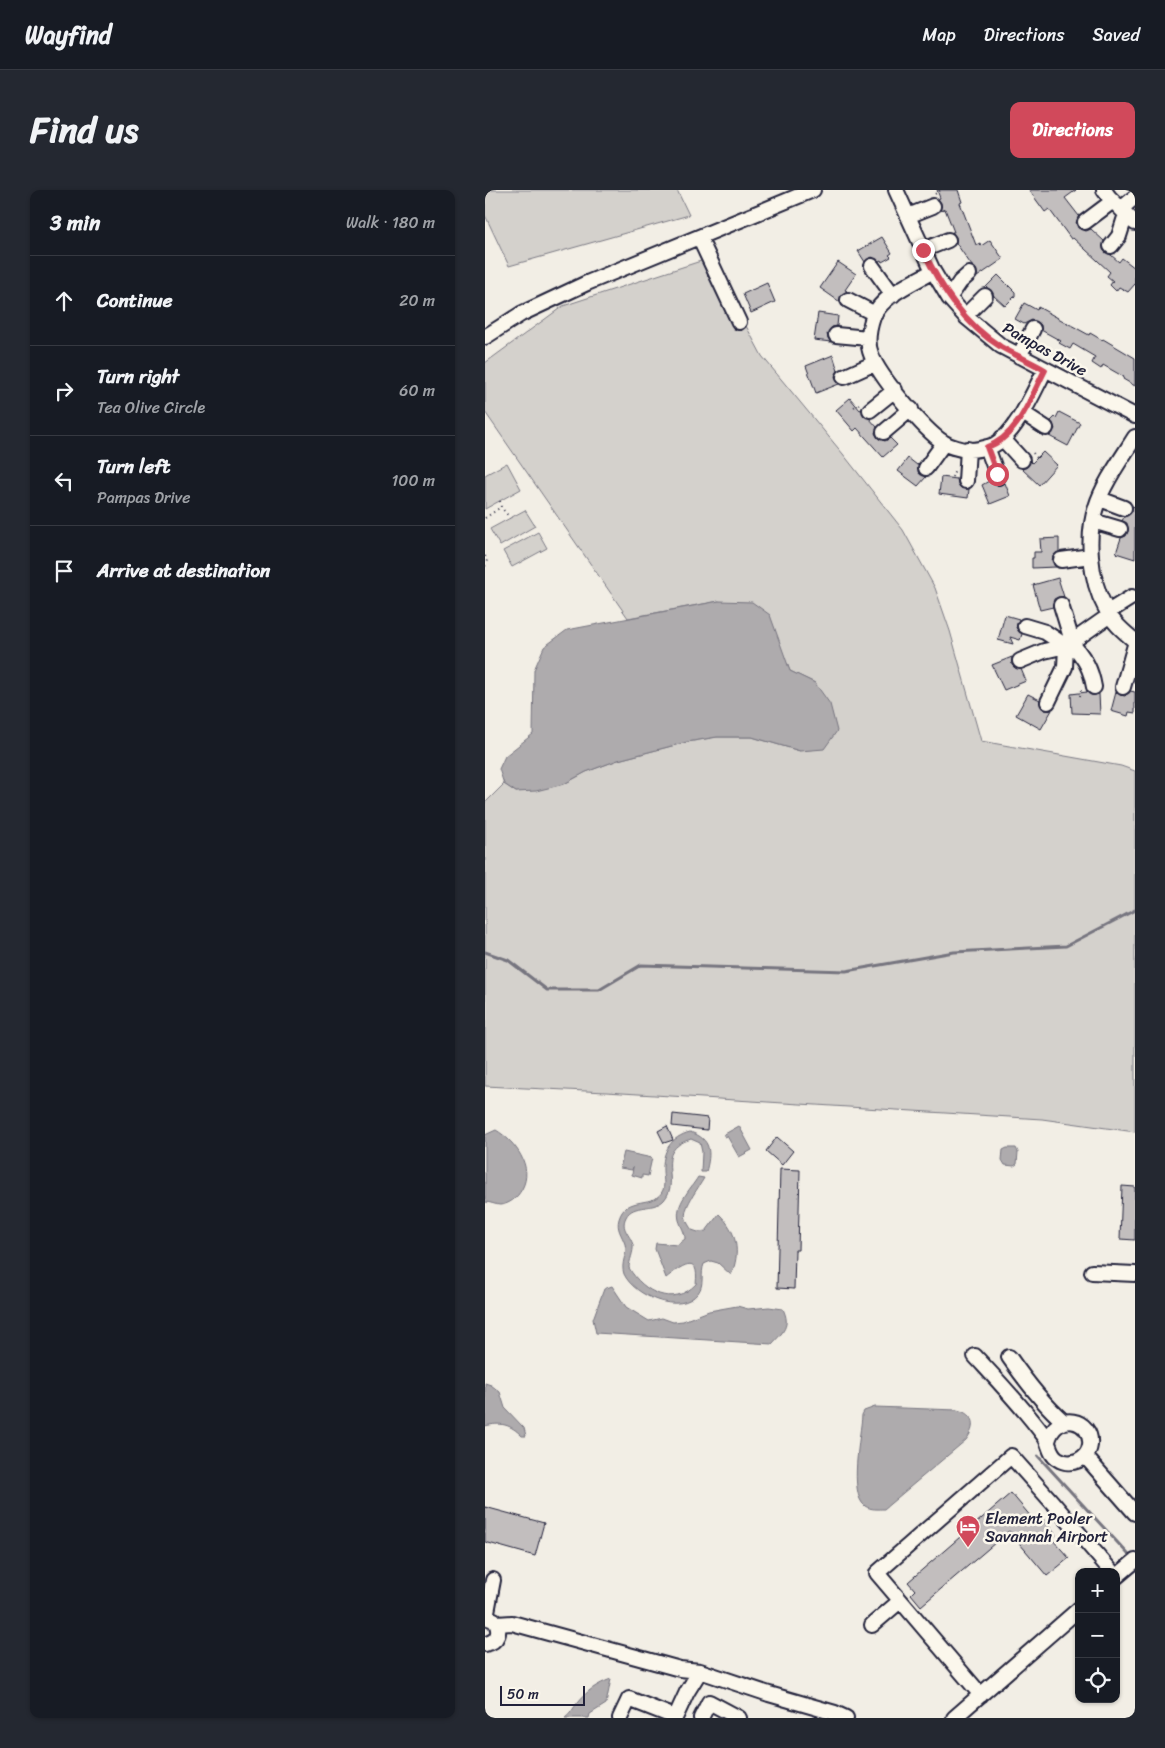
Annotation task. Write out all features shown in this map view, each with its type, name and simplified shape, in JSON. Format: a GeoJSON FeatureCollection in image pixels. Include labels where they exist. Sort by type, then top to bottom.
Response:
{"type":"FeatureCollection","features":[{"type":"Feature","properties":{"kind":"street"},"geometry":{"type":"LineString","coordinates":[[485,337],[521,314],[570,291],[813,190]]}},
{"type":"Feature","properties":{"kind":"street","name":"Pampas Drive"},"geometry":{"type":"LineString","coordinates":[[896,190],[933,271],[949,298],[965,316],[994,342],[1135,416]]}},
{"type":"Feature","properties":{"kind":"street"},"geometry":{"type":"LineString","coordinates":[[1104,190],[1124,212]]}},
{"type":"Feature","properties":{"kind":"street"},"geometry":{"type":"LineString","coordinates":[[1111,246],[1119,236],[1124,212],[1135,197]]}},
{"type":"Feature","properties":{"kind":"street"},"geometry":{"type":"LineString","coordinates":[[907,216],[933,206]]}},
{"type":"Feature","properties":{"kind":"street"},"geometry":{"type":"LineString","coordinates":[[1085,222],[1124,212]]}},
{"type":"Feature","properties":{"kind":"street"},"geometry":{"type":"LineString","coordinates":[[699,237],[739,322]]}},
{"type":"Feature","properties":{"kind":"street"},"geometry":{"type":"LineString","coordinates":[[923,250],[948,240]]}},
{"type":"Feature","properties":{"kind":"street"},"geometry":{"type":"LineString","coordinates":[[872,266],[893,295]]}},
{"type":"Feature","properties":{"kind":"street"},"geometry":{"type":"LineString","coordinates":[[933,271],[893,295],[881,305],[875,314],[868,338],[870,353],[879,371],[928,430],[944,443],[959,449],[977,450],[995,444],[1011,430],[1023,413],[1045,370]]}},
{"type":"Feature","properties":{"kind":"street"},"geometry":{"type":"LineString","coordinates":[[949,298],[969,274]]}},
{"type":"Feature","properties":{"kind":"street"},"geometry":{"type":"LineString","coordinates":[[965,316],[985,296]]}},
{"type":"Feature","properties":{"kind":"street"},"geometry":{"type":"LineString","coordinates":[[848,300],[875,314]]}},
{"type":"Feature","properties":{"kind":"street"},"geometry":{"type":"LineString","coordinates":[[1019,356],[1033,329]]}},
{"type":"Feature","properties":{"kind":"street"},"geometry":{"type":"LineString","coordinates":[[835,335],[868,338]]}},
{"type":"Feature","properties":{"kind":"street"},"geometry":{"type":"LineString","coordinates":[[844,378],[875,363]]}},
{"type":"Feature","properties":{"kind":"street"},"geometry":{"type":"LineString","coordinates":[[870,410],[895,390]]}},
{"type":"Feature","properties":{"kind":"street"},"geometry":{"type":"LineString","coordinates":[[884,432],[911,409]]}},
{"type":"Feature","properties":{"kind":"street"},"geometry":{"type":"LineString","coordinates":[[1023,413],[1047,428]]}},
{"type":"Feature","properties":{"kind":"street"},"geometry":{"type":"LineString","coordinates":[[1135,437],[1095,507],[1089,548],[1095,583],[1109,613],[1123,631],[1135,642]]}},
{"type":"Feature","properties":{"kind":"street"},"geometry":{"type":"LineString","coordinates":[[1002,438],[1022,460]]}},
{"type":"Feature","properties":{"kind":"street"},"geometry":{"type":"LineString","coordinates":[[926,468],[944,443]]}},
{"type":"Feature","properties":{"kind":"street"},"geometry":{"type":"LineString","coordinates":[[987,447],[998,478]]}},
{"type":"Feature","properties":{"kind":"street"},"geometry":{"type":"LineString","coordinates":[[966,482],[967,450]]}},
{"type":"Feature","properties":{"kind":"street"},"geometry":{"type":"LineString","coordinates":[[1100,499],[1124,508]]}},
{"type":"Feature","properties":{"kind":"street"},"geometry":{"type":"LineString","coordinates":[[1093,521],[1120,529]]}},
{"type":"Feature","properties":{"kind":"street"},"geometry":{"type":"LineString","coordinates":[[1061,560],[1091,556]]}},
{"type":"Feature","properties":{"kind":"street"},"geometry":{"type":"LineString","coordinates":[[1020,661],[1069,643],[1132,597]]}},
{"type":"Feature","properties":{"kind":"street"},"geometry":{"type":"LineString","coordinates":[[1048,702],[1065,667],[1069,643],[1061,605]]}},
{"type":"Feature","properties":{"kind":"street"},"geometry":{"type":"LineString","coordinates":[[1025,626],[1045,632],[1069,643],[1087,662],[1094,687]]}},
{"type":"Feature","properties":{"kind":"street"},"geometry":{"type":"LineString","coordinates":[[1123,686],[1135,645]]}},
{"type":"Feature","properties":{"kind":"street"},"geometry":{"type":"LineString","coordinates":[[1092,1272],[1135,1274]]}},
{"type":"Feature","properties":{"kind":"street"},"geometry":{"type":"LineString","coordinates":[[975,1356],[1048,1441]]}},
{"type":"Feature","properties":{"kind":"street"},"geometry":{"type":"LineString","coordinates":[[1009,1358],[1027,1383],[1063,1422]]}},
{"type":"Feature","properties":{"kind":"street"},"geometry":{"type":"LineString","coordinates":[[1013,1399],[1016,1389],[1027,1383]]}},
{"type":"Feature","properties":{"kind":"street"},"geometry":{"type":"LineString","coordinates":[[1074,1421],[1084,1427],[1089,1436],[1090,1446],[1085,1456],[1077,1462],[1067,1463],[1057,1459],[1050,1451],[1048,1441],[1050,1433],[1055,1426],[1063,1422],[1074,1421]]}},
{"type":"Feature","properties":{"kind":"street"},"geometry":{"type":"LineString","coordinates":[[981,1695],[899,1601],[877,1572],[1011,1456],[1109,1568]]}},
{"type":"Feature","properties":{"kind":"street"},"geometry":{"type":"LineString","coordinates":[[1085,1456],[1135,1512]]}},
{"type":"Feature","properties":{"kind":"street"},"geometry":{"type":"LineString","coordinates":[[1120,1574],[1135,1561]]}},
{"type":"Feature","properties":{"kind":"street"},"geometry":{"type":"LineString","coordinates":[[485,1644],[496,1638],[498,1629],[489,1619],[493,1580]]}},
{"type":"Feature","properties":{"kind":"street"},"geometry":{"type":"LineString","coordinates":[[872,1625],[899,1601]]}},
{"type":"Feature","properties":{"kind":"street"},"geometry":{"type":"LineString","coordinates":[[954,1718],[1075,1613]]}},
{"type":"Feature","properties":{"kind":"street"},"geometry":{"type":"LineString","coordinates":[[489,1619],[512,1623],[680,1670],[699,1671],[846,1718]]}},
{"type":"Feature","properties":{"kind":"street"},"geometry":{"type":"LineString","coordinates":[[620,1718],[629,1699],[675,1717],[699,1671]]}},
{"type":"Feature","properties":{"kind":"street"},"geometry":{"type":"LineString","coordinates":[[701,1718],[709,1702],[739,1718]]}},
{"type":"Feature","properties":{"kind":"path"},"geometry":{"type":"LineString","coordinates":[[500,501],[501,507],[510,518]]}},
{"type":"Feature","properties":{"kind":"path"},"geometry":{"type":"LineString","coordinates":[[485,518],[501,507]]}},
{"type":"Feature","properties":{"kind":"path"},"geometry":{"type":"LineString","coordinates":[[485,556],[487,560],[485,567]]}},
{"type":"Feature","properties":{"kind":"shaded area"},"geometry":{"type":"Polygon","coordinates":[[[485,190],[677,190],[689,215],[509,266],[485,215],[485,190]]]}},
{"type":"Feature","properties":{"kind":"shaded area"},"geometry":{"type":"Polygon","coordinates":[[[710,258],[762,356],[903,530],[935,588],[950,631],[981,741],[1121,766],[1135,771],[1135,1132],[1042,1119],[485,1086],[485,803],[504,784],[516,792],[564,784],[586,772],[618,760],[687,742],[717,737],[752,737],[800,751],[815,683],[790,671],[781,650],[719,601],[628,618],[485,412],[485,363],[563,306],[710,258]]]}},
{"type":"Feature","properties":{"kind":"shaded area"},"geometry":{"type":"Polygon","coordinates":[[[507,463],[521,489],[485,509],[485,475],[507,463]]]}},
{"type":"Feature","properties":{"kind":"shaded area"},"geometry":{"type":"Polygon","coordinates":[[[525,510],[535,526],[500,546],[490,529],[525,510]]]}},
{"type":"Feature","properties":{"kind":"shaded area"},"geometry":{"type":"Polygon","coordinates":[[[538,532],[547,548],[512,567],[503,551],[538,532]]]}},
{"type":"Feature","properties":{"kind":"shaded area"},"geometry":{"type":"Polygon","coordinates":[[[719,601],[752,602],[770,615],[790,671],[815,683],[830,704],[837,731],[824,749],[800,751],[752,737],[717,737],[687,742],[618,760],[586,772],[564,784],[536,791],[516,792],[504,784],[499,769],[505,756],[533,734],[534,670],[544,647],[567,630],[719,601]]]}},
{"type":"Feature","properties":{"kind":"shaded area"},"geometry":{"type":"Polygon","coordinates":[[[739,1126],[752,1150],[739,1157],[727,1136],[723,1135],[739,1126]]]}},
{"type":"Feature","properties":{"kind":"shaded area"},"geometry":{"type":"Polygon","coordinates":[[[496,1130],[516,1148],[521,1156],[526,1172],[525,1181],[518,1195],[510,1202],[500,1205],[485,1202],[485,1135],[496,1130]]]}},
{"type":"Feature","properties":{"kind":"shaded area"},"geometry":{"type":"Polygon","coordinates":[[[690,1132],[702,1139],[708,1148],[709,1159],[706,1172],[701,1172],[702,1152],[700,1143],[691,1139],[679,1144],[670,1158],[669,1192],[664,1200],[655,1205],[633,1210],[624,1221],[625,1228],[633,1245],[629,1268],[642,1284],[659,1294],[668,1296],[678,1295],[696,1284],[695,1268],[688,1264],[666,1278],[655,1249],[656,1243],[677,1245],[685,1239],[679,1220],[679,1208],[698,1177],[704,1178],[688,1204],[685,1215],[687,1222],[692,1230],[698,1232],[706,1231],[719,1214],[733,1235],[736,1259],[731,1275],[718,1263],[711,1261],[704,1264],[701,1286],[698,1293],[690,1300],[680,1303],[669,1303],[647,1296],[629,1282],[623,1270],[626,1248],[618,1223],[623,1211],[628,1207],[659,1196],[664,1187],[663,1164],[666,1151],[678,1137],[690,1132]]]}},
{"type":"Feature","properties":{"kind":"shaded area"},"geometry":{"type":"Polygon","coordinates":[[[1016,1148],[1018,1152],[1017,1164],[1014,1166],[1005,1165],[1002,1160],[1003,1150],[1016,1148]]]}},
{"type":"Feature","properties":{"kind":"shaded area"},"geometry":{"type":"Polygon","coordinates":[[[624,1152],[652,1158],[648,1176],[642,1175],[642,1178],[632,1175],[633,1167],[632,1170],[620,1168],[624,1152]]]}},
{"type":"Feature","properties":{"kind":"shaded area"},"geometry":{"type":"Polygon","coordinates":[[[612,1286],[626,1307],[649,1321],[662,1318],[673,1322],[683,1321],[709,1311],[737,1306],[748,1309],[769,1307],[783,1309],[786,1324],[772,1344],[596,1333],[593,1319],[604,1289],[612,1286]]]}},
{"type":"Feature","properties":{"kind":"shaded area"},"geometry":{"type":"Polygon","coordinates":[[[485,1383],[500,1392],[505,1408],[524,1428],[526,1436],[522,1436],[505,1425],[485,1426],[485,1383]]]}},
{"type":"Feature","properties":{"kind":"shaded area"},"geometry":{"type":"Polygon","coordinates":[[[875,1407],[957,1410],[967,1415],[972,1422],[971,1430],[966,1440],[884,1509],[872,1509],[865,1506],[860,1499],[857,1489],[856,1477],[862,1415],[864,1411],[875,1407]]]}},
{"type":"Feature","properties":{"kind":"shaded area"},"geometry":{"type":"Polygon","coordinates":[[[611,1679],[606,1704],[590,1714],[589,1718],[565,1718],[589,1691],[611,1679]]]}},
{"type":"Feature","properties":{"kind":"building"},"geometry":{"type":"Polygon","coordinates":[[[937,190],[958,190],[962,202],[960,203],[976,245],[980,243],[981,246],[990,240],[1003,259],[977,277],[976,269],[956,243],[956,237],[952,232],[954,232],[945,209],[940,211],[941,203],[938,199],[940,198],[937,190]]]}},
{"type":"Feature","properties":{"kind":"building"},"geometry":{"type":"Polygon","coordinates":[[[1029,190],[1076,190],[1065,198],[1079,216],[1076,223],[1078,228],[1086,231],[1091,229],[1104,241],[1103,249],[1105,252],[1119,262],[1122,258],[1135,268],[1135,284],[1128,292],[1119,287],[1116,291],[1110,285],[1113,281],[1107,276],[1110,272],[1073,238],[1071,239],[1049,209],[1045,212],[1029,190]]]}},
{"type":"Feature","properties":{"kind":"building"},"geometry":{"type":"Polygon","coordinates":[[[882,237],[892,253],[889,255],[891,257],[882,262],[872,257],[865,262],[858,251],[882,237]]]}},
{"type":"Feature","properties":{"kind":"building"},"geometry":{"type":"Polygon","coordinates":[[[838,262],[856,274],[845,290],[847,291],[841,296],[840,302],[820,288],[838,262]]]}},
{"type":"Feature","properties":{"kind":"building"},"geometry":{"type":"Polygon","coordinates":[[[998,275],[1015,292],[1015,296],[1005,306],[986,287],[998,275]]]}},
{"type":"Feature","properties":{"kind":"building"},"geometry":{"type":"Polygon","coordinates":[[[767,283],[775,302],[751,313],[743,294],[767,283]]]}},
{"type":"Feature","properties":{"kind":"building"},"geometry":{"type":"Polygon","coordinates":[[[1024,303],[1037,310],[1038,307],[1089,335],[1090,333],[1103,339],[1135,358],[1135,386],[1103,365],[1101,369],[1092,363],[1095,357],[1073,344],[1070,349],[1059,343],[1061,341],[1041,330],[1041,325],[1037,322],[1032,320],[1024,324],[1015,319],[1024,303]]]}},
{"type":"Feature","properties":{"kind":"building"},"geometry":{"type":"Polygon","coordinates":[[[818,313],[838,316],[837,326],[832,327],[827,334],[831,342],[814,340],[818,313]]]}},
{"type":"Feature","properties":{"kind":"building"},"geometry":{"type":"Polygon","coordinates":[[[833,355],[838,371],[835,376],[839,384],[816,393],[806,366],[833,355]]]}},
{"type":"Feature","properties":{"kind":"building"},"geometry":{"type":"Polygon","coordinates":[[[850,398],[860,410],[862,409],[864,416],[869,418],[877,427],[875,433],[878,438],[885,441],[890,438],[897,445],[883,457],[857,428],[854,431],[836,410],[850,398]]]}},
{"type":"Feature","properties":{"kind":"building"},"geometry":{"type":"Polygon","coordinates":[[[1059,412],[1080,423],[1068,446],[1049,436],[1055,429],[1051,421],[1056,418],[1059,412]]]}},
{"type":"Feature","properties":{"kind":"building"},"geometry":{"type":"Polygon","coordinates":[[[1043,452],[1057,465],[1039,485],[1022,469],[1027,467],[1030,461],[1032,463],[1043,452]]]}},
{"type":"Feature","properties":{"kind":"building"},"geometry":{"type":"Polygon","coordinates":[[[908,458],[917,465],[919,463],[918,472],[926,477],[918,486],[898,471],[908,458]]]}},
{"type":"Feature","properties":{"kind":"building"},"geometry":{"type":"Polygon","coordinates":[[[941,477],[957,479],[961,488],[969,489],[968,498],[939,494],[941,477]]]}},
{"type":"Feature","properties":{"kind":"building"},"geometry":{"type":"Polygon","coordinates":[[[989,481],[997,486],[1005,483],[1010,496],[990,504],[982,485],[989,481]]]}},
{"type":"Feature","properties":{"kind":"building"},"geometry":{"type":"Polygon","coordinates":[[[1132,506],[1135,507],[1135,559],[1116,553],[1121,538],[1126,536],[1128,531],[1127,523],[1122,521],[1132,511],[1132,506]]]}},
{"type":"Feature","properties":{"kind":"building"},"geometry":{"type":"Polygon","coordinates":[[[1059,538],[1059,552],[1053,556],[1052,561],[1056,567],[1032,568],[1034,552],[1041,552],[1040,539],[1059,538]]]}},
{"type":"Feature","properties":{"kind":"building"},"geometry":{"type":"Polygon","coordinates":[[[1058,578],[1064,597],[1054,599],[1053,607],[1040,610],[1033,585],[1058,578]]]}},
{"type":"Feature","properties":{"kind":"building"},"geometry":{"type":"Polygon","coordinates":[[[1005,615],[1019,619],[1016,628],[1022,634],[1020,640],[1010,637],[1013,644],[998,640],[1005,615]]]}},
{"type":"Feature","properties":{"kind":"building"},"geometry":{"type":"Polygon","coordinates":[[[1012,657],[1012,665],[1015,668],[1021,669],[1026,681],[1004,690],[992,665],[1012,657]]]}},
{"type":"Feature","properties":{"kind":"building"},"geometry":{"type":"Polygon","coordinates":[[[1130,691],[1135,692],[1135,713],[1129,712],[1128,716],[1111,711],[1116,692],[1125,696],[1130,691]]]}},
{"type":"Feature","properties":{"kind":"building"},"geometry":{"type":"Polygon","coordinates":[[[1087,692],[1092,695],[1099,694],[1100,714],[1072,713],[1071,694],[1087,692]]]}},
{"type":"Feature","properties":{"kind":"building"},"geometry":{"type":"Polygon","coordinates":[[[1028,694],[1040,700],[1044,710],[1052,710],[1041,729],[1016,715],[1028,694]]]}},
{"type":"Feature","properties":{"kind":"building"},"geometry":{"type":"Polygon","coordinates":[[[673,1114],[708,1118],[707,1130],[672,1126],[673,1114]]]}},
{"type":"Feature","properties":{"kind":"building"},"geometry":{"type":"Polygon","coordinates":[[[667,1126],[673,1140],[664,1143],[658,1131],[667,1126]]]}},
{"type":"Feature","properties":{"kind":"building"},"geometry":{"type":"Polygon","coordinates":[[[777,1137],[793,1151],[782,1165],[766,1151],[777,1137]]]}},
{"type":"Feature","properties":{"kind":"building"},"geometry":{"type":"Polygon","coordinates":[[[780,1169],[800,1170],[798,1250],[795,1250],[794,1289],[777,1288],[780,1169]]]}},
{"type":"Feature","properties":{"kind":"building"},"geometry":{"type":"Polygon","coordinates":[[[1122,1186],[1135,1187],[1135,1240],[1120,1239],[1122,1186]]]}},
{"type":"Feature","properties":{"kind":"building","name":"Element Pooler Savannah Airport"},"geometry":{"type":"Polygon","coordinates":[[[1011,1493],[1037,1524],[1043,1519],[1056,1535],[1052,1539],[1069,1558],[1047,1576],[1009,1531],[921,1606],[911,1594],[915,1590],[908,1582],[1011,1493]]]}},
{"type":"Feature","properties":{"kind":"building"},"geometry":{"type":"Polygon","coordinates":[[[485,1507],[544,1523],[535,1556],[485,1542],[485,1507]]]}},
{"type":"Feature","properties":{"kind":"waterway"},"geometry":{"type":"LineString","coordinates":[[485,952],[508,960],[547,990],[599,990],[641,965],[846,971],[954,952],[1066,946],[1135,910]]}},
{"type":"Feature","properties":{"kind":"waterway"},"geometry":{"type":"LineString","coordinates":[[1038,1456],[1128,1554]]}},
{"type":"Feature","properties":{"kind":"place","name":"Element Pooler Savannah Airport"},"geometry":{"type":"Point","coordinates":[968,1548]}},
{"type":"Feature","properties":{"kind":"route"},"geometry":{"type":"LineString","coordinates":[[923,250],[949,298],[966,317],[1001,346],[1045,370],[1011,430],[995,444],[987,447],[997,474]]}}]}
